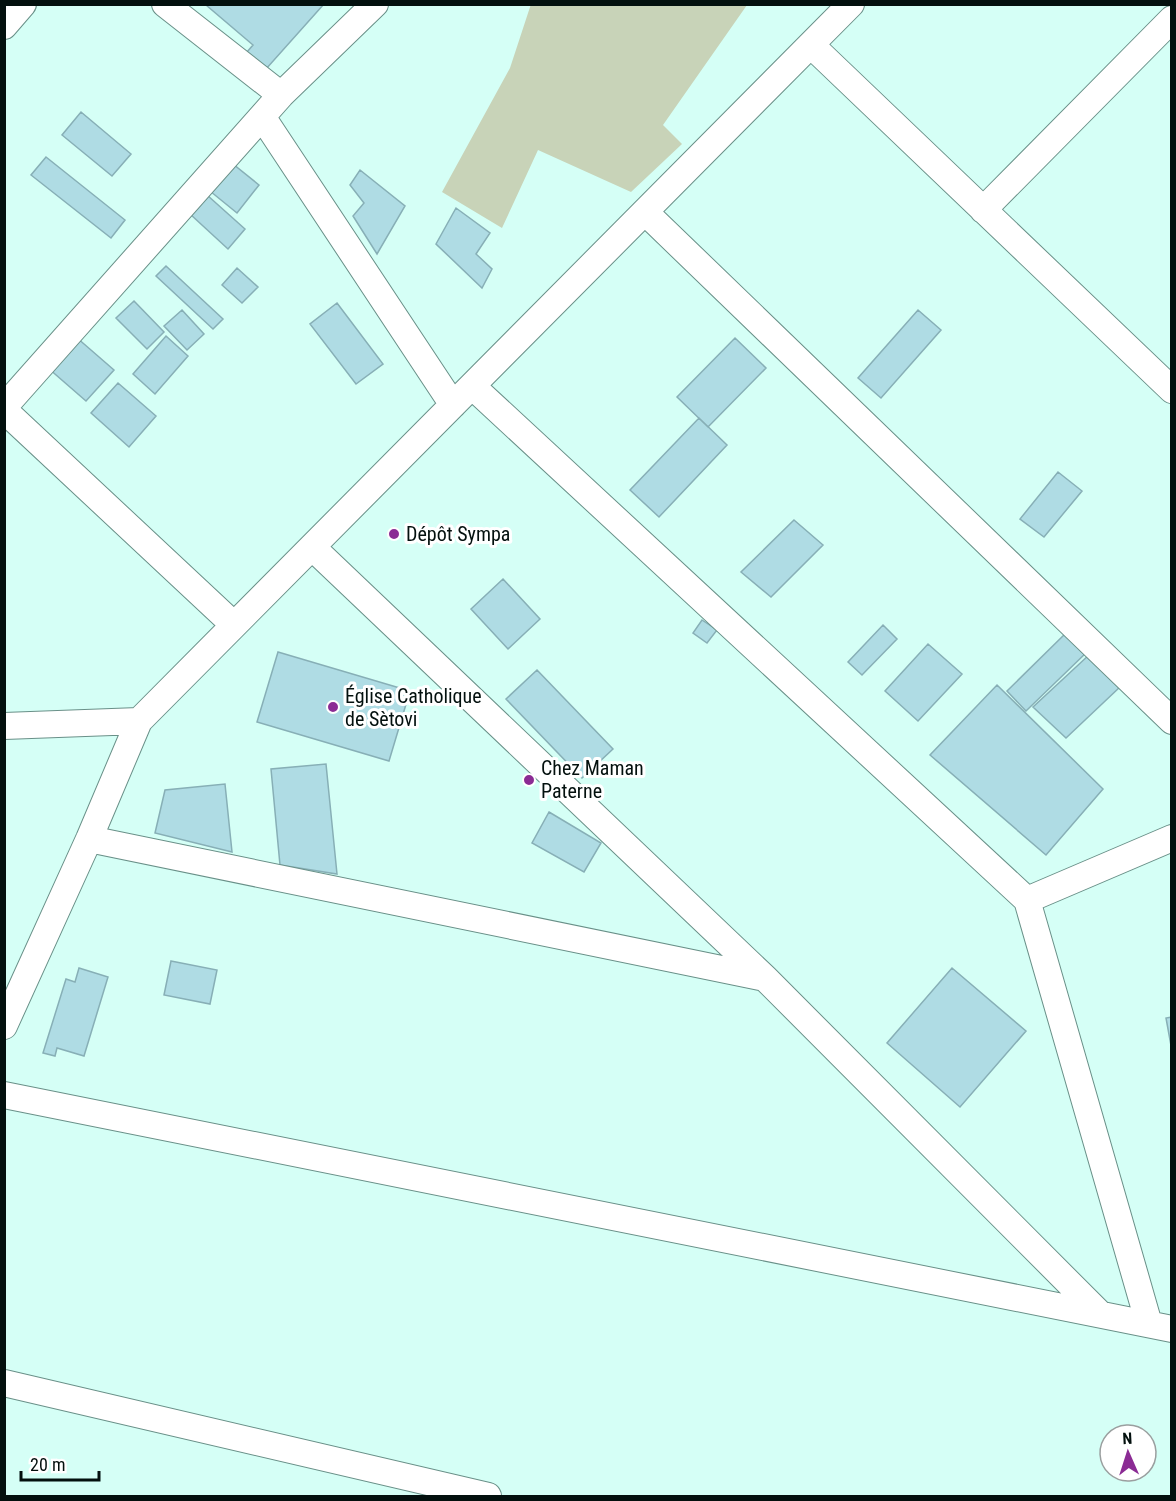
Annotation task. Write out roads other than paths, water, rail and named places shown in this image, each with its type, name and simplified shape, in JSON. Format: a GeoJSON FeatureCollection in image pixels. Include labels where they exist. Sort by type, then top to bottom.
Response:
{"type":"FeatureCollection","features":[{"type":"Feature","properties":{"kind":"street"},"geometry":{"type":"LineString","coordinates":[[4,26],[23,4]]}},
{"type":"Feature","properties":{"kind":"street"},"geometry":{"type":"LineString","coordinates":[[165,4],[281,95]]}},
{"type":"Feature","properties":{"kind":"street"},"geometry":{"type":"LineString","coordinates":[[234,625],[4,409],[281,95],[375,4]]}},
{"type":"Feature","properties":{"kind":"street"},"geometry":{"type":"LineString","coordinates":[[4,1026],[90,839],[139,721],[851,4]]}},
{"type":"Feature","properties":{"kind":"street"},"geometry":{"type":"LineString","coordinates":[[983,210],[1172,19]]}},
{"type":"Feature","properties":{"kind":"street"},"geometry":{"type":"LineString","coordinates":[[811,45],[983,210],[1167,378]]}},
{"type":"Feature","properties":{"kind":"street"},"geometry":{"type":"LineString","coordinates":[[262,118],[453,405]]}},
{"type":"Feature","properties":{"kind":"street"},"geometry":{"type":"LineString","coordinates":[[645,212],[1172,721]]}},
{"type":"Feature","properties":{"kind":"street"},"geometry":{"type":"LineString","coordinates":[[4,1095],[1160,1326],[1027,900],[472,386]]}},
{"type":"Feature","properties":{"kind":"street"},"geometry":{"type":"LineString","coordinates":[[312,546],[765,978],[1100,1313]]}},
{"type":"Feature","properties":{"kind":"street"},"geometry":{"type":"LineString","coordinates":[[4,726],[139,721]]}},
{"type":"Feature","properties":{"kind":"street"},"geometry":{"type":"LineString","coordinates":[[1027,900],[1172,838]]}},
{"type":"Feature","properties":{"kind":"street"},"geometry":{"type":"LineString","coordinates":[[90,839],[765,978]]}},
{"type":"Feature","properties":{"kind":"street"},"geometry":{"type":"LineString","coordinates":[[4,1383],[488,1497]]}},
{"type":"Feature","properties":{"kind":"place","name":"Dépôt Sympa"},"geometry":{"type":"Point","coordinates":[394,534]}},
{"type":"Feature","properties":{"kind":"place","name":"Église Catholique de Sètovi"},"geometry":{"type":"Point","coordinates":[333,707]}},
{"type":"Feature","properties":{"kind":"place","name":"Chez Maman Paterne"},"geometry":{"type":"Point","coordinates":[529,780]}}]}
